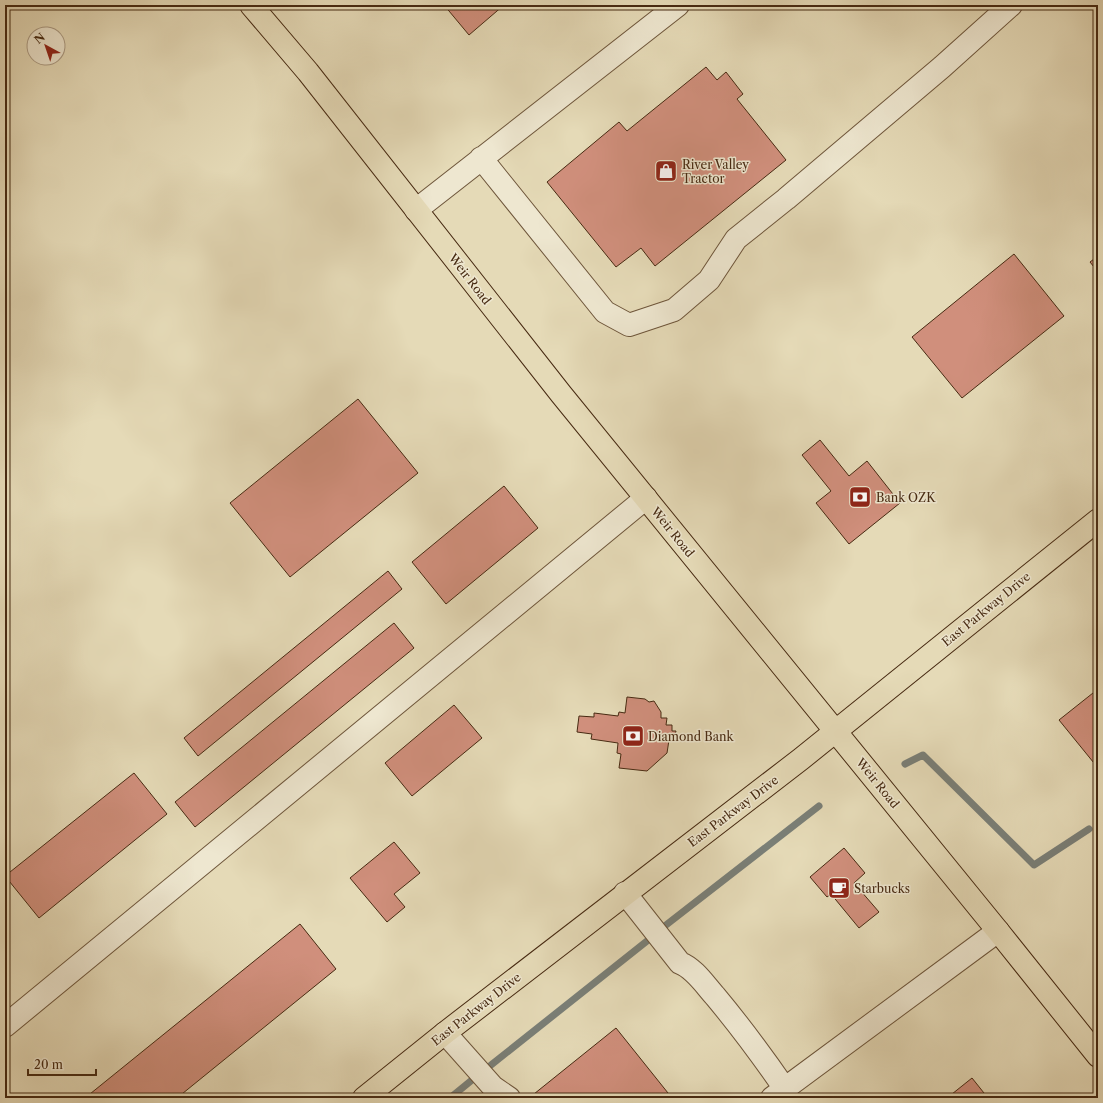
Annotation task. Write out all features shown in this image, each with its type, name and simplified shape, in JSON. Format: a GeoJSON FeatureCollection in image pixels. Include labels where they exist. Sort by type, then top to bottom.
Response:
{"type":"FeatureCollection","features":[{"type":"Feature","properties":{"kind":"main road","name":"Weir Road"},"geometry":{"type":"LineString","coordinates":[[251,5],[308,72],[561,394],[1098,1056]]}},
{"type":"Feature","properties":{"kind":"main road","name":"East Parkway Drive"},"geometry":{"type":"LineString","coordinates":[[364,1098],[445,1033],[801,759],[835,730],[1098,520]]}},
{"type":"Feature","properties":{"kind":"lane"},"geometry":{"type":"LineString","coordinates":[[416,210],[678,5]]}},
{"type":"Feature","properties":{"kind":"lane"},"geometry":{"type":"LineString","coordinates":[[481,158],[605,312],[629,325],[674,310],[709,280],[736,239],[786,199],[942,67],[1011,5]]}},
{"type":"Feature","properties":{"kind":"lane"},"geometry":{"type":"LineString","coordinates":[[5,1026],[646,498]]}},
{"type":"Feature","properties":{"kind":"lane"},"geometry":{"type":"LineString","coordinates":[[625,894],[680,963],[687,965],[742,1029],[778,1094],[998,931]]}},
{"type":"Feature","properties":{"kind":"lane"},"geometry":{"type":"LineString","coordinates":[[445,1033],[494,1087],[509,1098]]}},
{"type":"Feature","properties":{"kind":"building"},"geometry":{"type":"Polygon","coordinates":[[[444,5],[504,5],[469,35],[444,5]]]}},
{"type":"Feature","properties":{"kind":"building","name":"River Valley Tractor"},"geometry":{"type":"Polygon","coordinates":[[[706,67],[717,80],[726,72],[743,94],[737,99],[786,160],[655,266],[641,248],[616,267],[547,182],[619,122],[627,131],[706,67]]]}},
{"type":"Feature","properties":{"kind":"building"},"geometry":{"type":"Polygon","coordinates":[[[1014,254],[1064,316],[962,398],[912,337],[1014,254]]]}},
{"type":"Feature","properties":{"kind":"building"},"geometry":{"type":"Polygon","coordinates":[[[1098,256],[1098,272],[1090,262],[1098,256]]]}},
{"type":"Feature","properties":{"kind":"building"},"geometry":{"type":"Polygon","coordinates":[[[358,399],[418,473],[290,577],[230,503],[358,399]]]}},
{"type":"Feature","properties":{"kind":"building","name":"Bank OZK"},"geometry":{"type":"Polygon","coordinates":[[[820,440],[849,476],[867,461],[900,503],[849,544],[816,503],[831,491],[802,455],[820,440]]]}},
{"type":"Feature","properties":{"kind":"building"},"geometry":{"type":"Polygon","coordinates":[[[504,486],[538,528],[446,604],[412,562],[504,486]]]}},
{"type":"Feature","properties":{"kind":"building"},"geometry":{"type":"Polygon","coordinates":[[[388,571],[402,589],[198,756],[184,738],[388,571]]]}},
{"type":"Feature","properties":{"kind":"building"},"geometry":{"type":"Polygon","coordinates":[[[394,623],[414,648],[195,827],[175,802],[394,623]]]}},
{"type":"Feature","properties":{"kind":"building"},"geometry":{"type":"Polygon","coordinates":[[[1098,689],[1098,768],[1059,720],[1098,689]]]}},
{"type":"Feature","properties":{"kind":"building","name":"Diamond Bank"},"geometry":{"type":"Polygon","coordinates":[[[627,697],[645,699],[649,702],[654,701],[661,712],[661,718],[667,718],[666,725],[672,725],[672,731],[676,731],[674,740],[669,740],[667,753],[647,771],[619,768],[621,754],[617,753],[618,743],[591,739],[592,734],[577,732],[579,716],[594,717],[594,713],[618,716],[619,712],[625,713],[627,697]]]}},
{"type":"Feature","properties":{"kind":"building"},"geometry":{"type":"Polygon","coordinates":[[[454,705],[482,738],[412,796],[385,763],[454,705]]]}},
{"type":"Feature","properties":{"kind":"building"},"geometry":{"type":"Polygon","coordinates":[[[134,773],[167,814],[39,918],[5,876],[134,773]]]}},
{"type":"Feature","properties":{"kind":"building"},"geometry":{"type":"Polygon","coordinates":[[[394,842],[420,873],[394,894],[405,907],[387,922],[350,878],[394,842]]]}},
{"type":"Feature","properties":{"kind":"building","name":"Starbucks"},"geometry":{"type":"Polygon","coordinates":[[[844,848],[865,873],[854,883],[879,912],[859,928],[831,894],[827,897],[810,877],[844,848]]]}},
{"type":"Feature","properties":{"kind":"building"},"geometry":{"type":"Polygon","coordinates":[[[300,924],[336,969],[177,1098],[85,1098],[300,924]]]}},
{"type":"Feature","properties":{"kind":"building"},"geometry":{"type":"Polygon","coordinates":[[[616,1028],[672,1098],[529,1098],[616,1028]]]}},
{"type":"Feature","properties":{"kind":"building"},"geometry":{"type":"Polygon","coordinates":[[[972,1078],[988,1098],[947,1098],[972,1078]]]}},
{"type":"Feature","properties":{"kind":"waterway"},"geometry":{"type":"LineString","coordinates":[[905,764],[923,755],[1034,865],[1089,829]]}},
{"type":"Feature","properties":{"kind":"waterway"},"geometry":{"type":"LineString","coordinates":[[666,925],[819,806]]}},
{"type":"Feature","properties":{"kind":"waterway"},"geometry":{"type":"LineString","coordinates":[[491,1065],[647,941]]}},
{"type":"Feature","properties":{"kind":"waterway"},"geometry":{"type":"LineString","coordinates":[[450,1098],[472,1080]]}},
{"type":"Feature","properties":{"kind":"place","name":"River Valley Tractor"},"geometry":{"type":"Point","coordinates":[666,171]}},
{"type":"Feature","properties":{"kind":"place","name":"Bank OZK"},"geometry":{"type":"Point","coordinates":[860,497]}},
{"type":"Feature","properties":{"kind":"place","name":"Diamond Bank"},"geometry":{"type":"Point","coordinates":[633,736]}},
{"type":"Feature","properties":{"kind":"place","name":"Starbucks"},"geometry":{"type":"Point","coordinates":[839,888]}}]}
